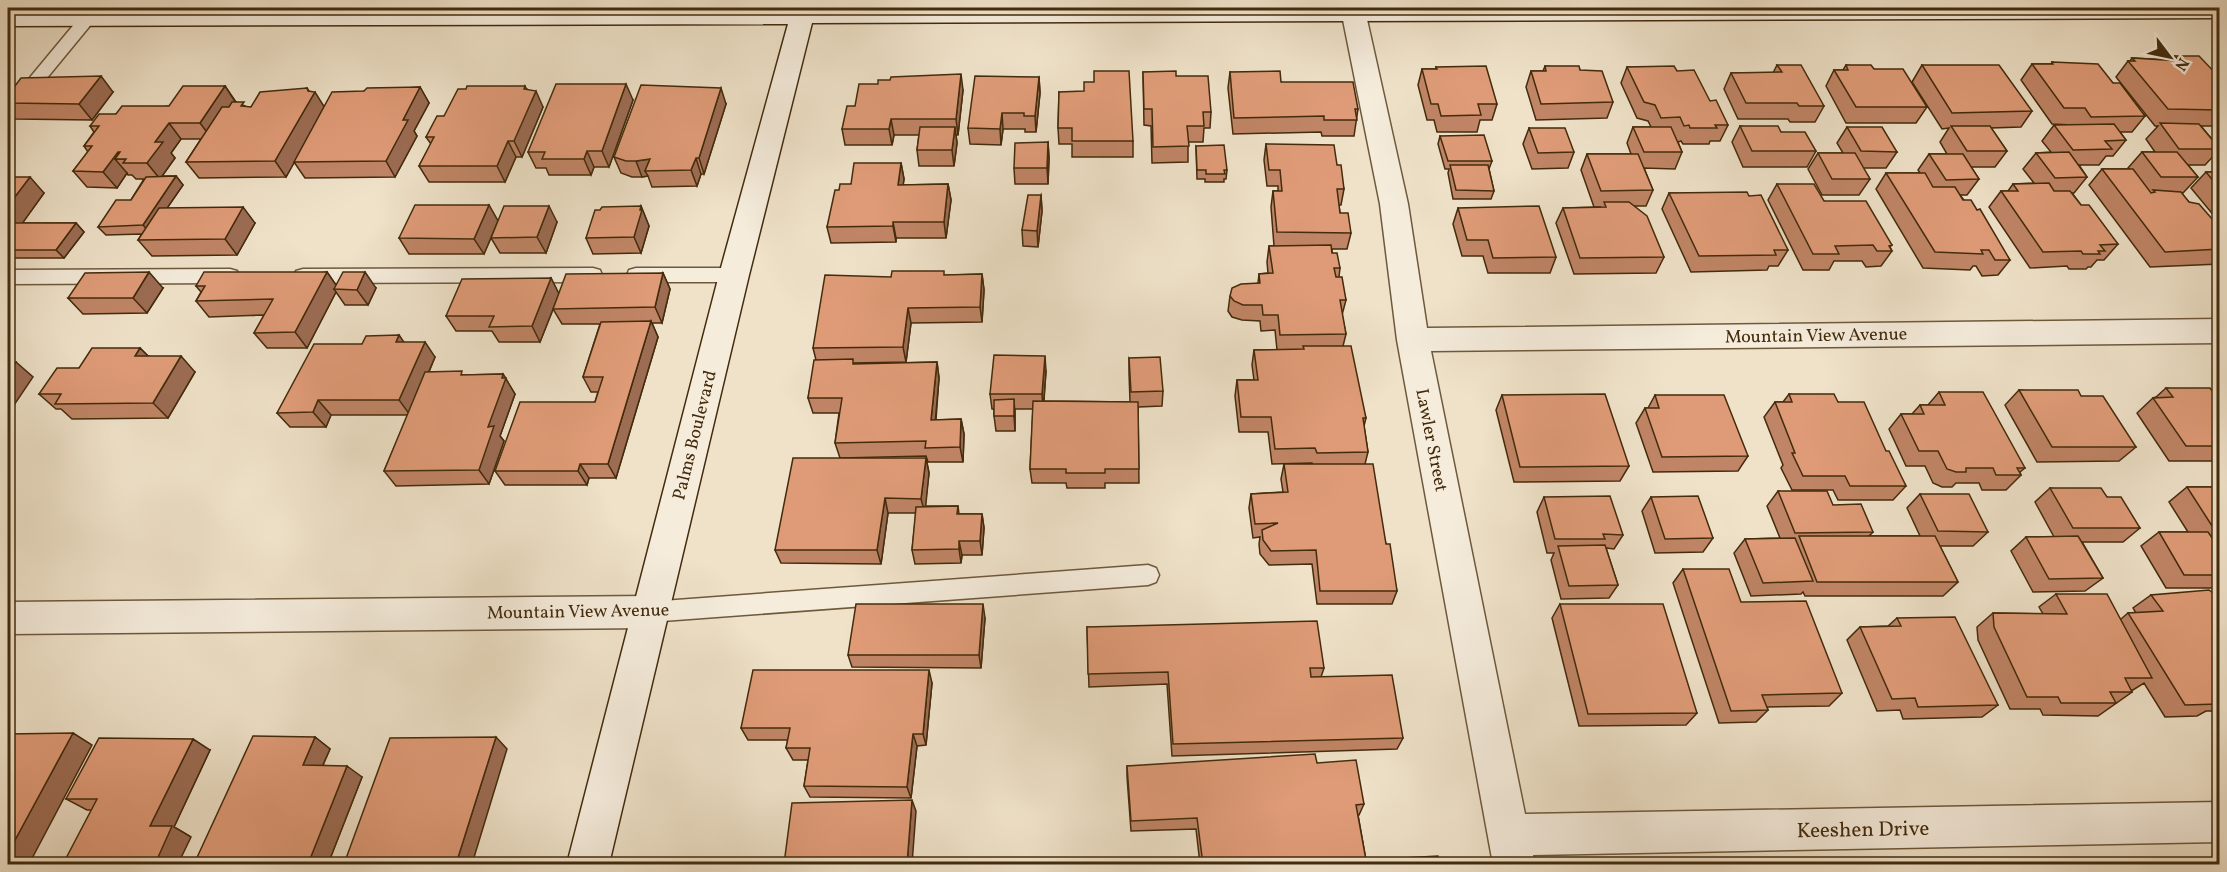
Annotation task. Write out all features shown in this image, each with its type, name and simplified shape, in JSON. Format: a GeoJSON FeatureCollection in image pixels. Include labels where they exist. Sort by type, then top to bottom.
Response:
{"type":"FeatureCollection","features":[{"type":"Feature","properties":{"kind":"street"},"geometry":{"type":"LineString","coordinates":[[8,19],[803,12],[1354,15],[1382,11],[1576,10],[2220,11]]}},
{"type":"Feature","properties":{"kind":"street","name":"Palms Boulevard"},"geometry":{"type":"LineString","coordinates":[[588,864],[734,274],[803,12]]}},
{"type":"Feature","properties":{"kind":"street","name":"Lawler Street"},"geometry":{"type":"LineString","coordinates":[[1354,15],[1394,204],[1413,340],[1511,850]]}},
{"type":"Feature","properties":{"kind":"street","name":"Mountain View Avenue"},"geometry":{"type":"LineString","coordinates":[[1413,340],[2220,331]]}},
{"type":"Feature","properties":{"kind":"street","name":"Mountain View Avenue"},"geometry":{"type":"LineString","coordinates":[[8,618],[649,612]]}},
{"type":"Feature","properties":{"kind":"street","name":"Keeshen Drive"},"geometry":{"type":"LineString","coordinates":[[1511,850],[2220,822]]}},
{"type":"Feature","properties":{"kind":"lane"},"geometry":{"type":"LineString","coordinates":[[8,114],[87,19]]}},
{"type":"Feature","properties":{"kind":"lane"},"geometry":{"type":"LineString","coordinates":[[279,276],[734,274]]}},
{"type":"Feature","properties":{"kind":"lane"},"geometry":{"type":"LineString","coordinates":[[8,277],[244,276]]}},
{"type":"Feature","properties":{"kind":"lane","name":"Mountain View Avenue"},"geometry":{"type":"LineString","coordinates":[[649,612],[1148,575]]}},
{"type":"Feature","properties":{"kind":"building"},"geometry":{"type":"Polygon","coordinates":[[[2175,56],[2199,56],[2220,78],[2220,110],[2168,109],[2128,61],[2135,61],[2132,58],[2179,61],[2175,56]]]}},
{"type":"Feature","properties":{"kind":"building"},"geometry":{"type":"Polygon","coordinates":[[[2052,62],[2098,64],[2113,83],[2120,83],[2145,116],[2091,117],[2085,108],[2064,108],[2032,64],[2053,64],[2052,62]]]}},
{"type":"Feature","properties":{"kind":"building"},"geometry":{"type":"Polygon","coordinates":[[[1777,65],[1801,65],[1824,106],[1799,106],[1797,103],[1746,103],[1731,73],[1782,72],[1777,65]]]}},
{"type":"Feature","properties":{"kind":"building"},"geometry":{"type":"Polygon","coordinates":[[[1846,65],[1871,65],[1874,69],[1903,69],[1927,107],[1856,107],[1834,70],[1848,70],[1846,65]]]}},
{"type":"Feature","properties":{"kind":"building"},"geometry":{"type":"Polygon","coordinates":[[[1922,65],[1999,65],[2032,111],[1952,113],[1922,65]]]}},
{"type":"Feature","properties":{"kind":"building"},"geometry":{"type":"Polygon","coordinates":[[[1486,66],[1497,104],[1478,104],[1481,115],[1441,116],[1438,104],[1431,104],[1422,69],[1486,66]]]}},
{"type":"Feature","properties":{"kind":"building"},"geometry":{"type":"Polygon","coordinates":[[[1545,66],[1579,66],[1580,70],[1602,71],[1613,102],[1541,104],[1531,71],[1546,71],[1545,66]]]}},
{"type":"Feature","properties":{"kind":"building"},"geometry":{"type":"Polygon","coordinates":[[[1674,66],[1677,71],[1694,70],[1710,101],[1716,100],[1728,125],[1715,125],[1717,128],[1690,128],[1689,125],[1684,126],[1680,117],[1661,118],[1655,105],[1644,102],[1627,67],[1674,66]]]}},
{"type":"Feature","properties":{"kind":"building"},"geometry":{"type":"Polygon","coordinates":[[[1094,71],[1129,71],[1133,141],[1072,141],[1072,128],[1058,128],[1059,92],[1084,91],[1084,82],[1094,82],[1094,71]]]}},
{"type":"Feature","properties":{"kind":"building"},"geometry":{"type":"Polygon","coordinates":[[[1176,71],[1176,76],[1208,76],[1211,112],[1203,112],[1204,126],[1187,126],[1189,146],[1153,147],[1152,109],[1144,109],[1143,72],[1176,71]]]}},
{"type":"Feature","properties":{"kind":"building"},"geometry":{"type":"Polygon","coordinates":[[[1280,71],[1281,82],[1353,82],[1358,109],[1355,109],[1357,120],[1324,120],[1324,116],[1234,118],[1230,72],[1280,71]]]}},
{"type":"Feature","properties":{"kind":"building"},"geometry":{"type":"Polygon","coordinates":[[[961,74],[956,119],[891,119],[889,129],[842,129],[847,106],[855,106],[859,84],[878,84],[878,80],[890,80],[891,77],[961,74]]]}},
{"type":"Feature","properties":{"kind":"building"},"geometry":{"type":"Polygon","coordinates":[[[101,76],[79,104],[8,103],[8,95],[21,78],[101,76]]]}},
{"type":"Feature","properties":{"kind":"building"},"geometry":{"type":"Polygon","coordinates":[[[975,76],[1039,77],[1035,116],[1024,116],[1024,113],[1002,113],[1000,129],[968,128],[975,76]]]}},
{"type":"Feature","properties":{"kind":"building"},"geometry":{"type":"Polygon","coordinates":[[[556,84],[626,84],[602,151],[587,151],[584,159],[542,159],[545,152],[528,152],[556,84]]]}},
{"type":"Feature","properties":{"kind":"building"},"geometry":{"type":"Polygon","coordinates":[[[641,85],[721,88],[699,158],[696,158],[691,170],[645,171],[650,159],[626,161],[614,157],[641,85]]]}},
{"type":"Feature","properties":{"kind":"building"},"geometry":{"type":"Polygon","coordinates":[[[183,86],[225,86],[200,123],[169,123],[155,142],[163,142],[147,163],[123,163],[126,159],[115,159],[120,152],[118,152],[103,172],[73,171],[92,146],[84,146],[99,126],[90,126],[99,114],[116,114],[122,106],[169,106],[183,86]]]}},
{"type":"Feature","properties":{"kind":"building"},"geometry":{"type":"Polygon","coordinates":[[[467,86],[525,86],[524,89],[536,91],[514,141],[508,141],[497,166],[419,166],[434,137],[426,137],[437,116],[444,116],[458,89],[466,89],[467,86]]]}},
{"type":"Feature","properties":{"kind":"building"},"geometry":{"type":"Polygon","coordinates":[[[420,87],[403,120],[408,120],[386,161],[294,162],[332,92],[364,91],[367,88],[420,87]]]}},
{"type":"Feature","properties":{"kind":"building"},"geometry":{"type":"Polygon","coordinates":[[[307,88],[308,91],[315,92],[275,161],[186,162],[222,107],[229,107],[232,102],[244,102],[241,106],[251,107],[260,92],[307,88]]]}},
{"type":"Feature","properties":{"kind":"building"},"geometry":{"type":"Polygon","coordinates":[[[2160,123],[2199,124],[2220,149],[2179,149],[2160,123]]]}},
{"type":"Feature","properties":{"kind":"building"},"geometry":{"type":"Polygon","coordinates":[[[2114,124],[2126,140],[2105,141],[2112,149],[2073,150],[2054,125],[2114,124]]]}},
{"type":"Feature","properties":{"kind":"building"},"geometry":{"type":"Polygon","coordinates":[[[1740,126],[1778,126],[1781,132],[1805,132],[1816,151],[1752,151],[1740,126]]]}},
{"type":"Feature","properties":{"kind":"building"},"geometry":{"type":"Polygon","coordinates":[[[1951,126],[1990,126],[2007,151],[1967,151],[1951,126]]]}},
{"type":"Feature","properties":{"kind":"building"},"geometry":{"type":"Polygon","coordinates":[[[920,127],[955,127],[952,150],[917,150],[920,127]]]}},
{"type":"Feature","properties":{"kind":"building"},"geometry":{"type":"Polygon","coordinates":[[[1633,127],[1671,127],[1682,152],[1644,152],[1633,127]]]}},
{"type":"Feature","properties":{"kind":"building"},"geometry":{"type":"Polygon","coordinates":[[[1847,127],[1882,127],[1897,152],[1861,151],[1847,127]]]}},
{"type":"Feature","properties":{"kind":"building"},"geometry":{"type":"Polygon","coordinates":[[[1529,128],[1565,128],[1574,152],[1538,153],[1529,128]]]}},
{"type":"Feature","properties":{"kind":"building"},"geometry":{"type":"Polygon","coordinates":[[[1484,135],[1492,161],[1448,161],[1440,136],[1484,135]]]}},
{"type":"Feature","properties":{"kind":"building"},"geometry":{"type":"Polygon","coordinates":[[[1048,142],[1047,168],[1014,168],[1015,143],[1048,142]]]}},
{"type":"Feature","properties":{"kind":"building"},"geometry":{"type":"Polygon","coordinates":[[[1266,144],[1334,145],[1337,165],[1341,165],[1344,189],[1337,189],[1340,213],[1348,213],[1351,233],[1277,232],[1273,191],[1282,191],[1280,170],[1269,170],[1266,144]]]}},
{"type":"Feature","properties":{"kind":"building"},"geometry":{"type":"Polygon","coordinates":[[[1224,145],[1227,170],[1224,170],[1225,174],[1206,174],[1206,170],[1197,170],[1196,146],[1224,145]]]}},
{"type":"Feature","properties":{"kind":"building"},"geometry":{"type":"Polygon","coordinates":[[[2069,152],[2087,177],[2055,178],[2036,153],[2069,152]]]}},
{"type":"Feature","properties":{"kind":"building"},"geometry":{"type":"Polygon","coordinates":[[[2142,152],[2177,152],[2198,177],[2161,177],[2142,152]]]}},
{"type":"Feature","properties":{"kind":"building"},"geometry":{"type":"Polygon","coordinates":[[[1818,153],[1855,153],[1870,179],[1832,179],[1818,153]]]}},
{"type":"Feature","properties":{"kind":"building"},"geometry":{"type":"Polygon","coordinates":[[[1587,154],[1638,154],[1653,190],[1601,191],[1587,154]]]}},
{"type":"Feature","properties":{"kind":"building"},"geometry":{"type":"Polygon","coordinates":[[[1929,154],[1963,154],[1979,179],[1946,180],[1929,154]]]}},
{"type":"Feature","properties":{"kind":"building"},"geometry":{"type":"Polygon","coordinates":[[[854,163],[901,163],[898,185],[948,184],[944,222],[893,222],[893,226],[827,227],[835,190],[839,190],[840,184],[851,184],[854,163]]]}},
{"type":"Feature","properties":{"kind":"building"},"geometry":{"type":"Polygon","coordinates":[[[1450,165],[1488,165],[1494,191],[1456,190],[1450,165]]]}},
{"type":"Feature","properties":{"kind":"building"},"geometry":{"type":"Polygon","coordinates":[[[2102,169],[2133,169],[2151,193],[2155,192],[2153,190],[2181,192],[2189,202],[2199,204],[2220,228],[2220,249],[2165,252],[2102,169]]]}},
{"type":"Feature","properties":{"kind":"building"},"geometry":{"type":"Polygon","coordinates":[[[2206,172],[2220,172],[2220,189],[2206,172]]]}},
{"type":"Feature","properties":{"kind":"building"},"geometry":{"type":"Polygon","coordinates":[[[1886,173],[1925,173],[1933,187],[1955,187],[1963,200],[1971,200],[1977,210],[1980,209],[2010,260],[1995,260],[1989,250],[1981,250],[1983,254],[1935,252],[1886,173]]]}},
{"type":"Feature","properties":{"kind":"building"},"geometry":{"type":"Polygon","coordinates":[[[176,176],[143,225],[98,227],[116,200],[131,200],[146,177],[176,176]]]}},
{"type":"Feature","properties":{"kind":"building"},"geometry":{"type":"Polygon","coordinates":[[[8,177],[30,177],[8,206],[8,177]]]}},
{"type":"Feature","properties":{"kind":"building"},"geometry":{"type":"Polygon","coordinates":[[[2049,183],[2054,191],[2070,191],[2081,205],[2089,205],[2118,244],[2100,245],[2105,251],[2098,251],[2100,254],[2083,254],[2081,251],[2043,252],[2001,191],[2018,191],[2013,184],[2049,183]]]}},
{"type":"Feature","properties":{"kind":"building"},"geometry":{"type":"Polygon","coordinates":[[[1777,184],[1814,184],[1824,201],[1866,201],[1892,245],[1889,246],[1892,251],[1877,251],[1873,245],[1835,246],[1839,254],[1813,254],[1777,184]]]}},
{"type":"Feature","properties":{"kind":"building"},"geometry":{"type":"Polygon","coordinates":[[[1747,192],[1749,196],[1761,195],[1788,250],[1774,250],[1776,255],[1699,256],[1669,193],[1747,192]]]}},
{"type":"Feature","properties":{"kind":"building"},"geometry":{"type":"Polygon","coordinates":[[[1028,195],[1041,195],[1037,231],[1022,230],[1028,195]]]}},
{"type":"Feature","properties":{"kind":"building"},"geometry":{"type":"Polygon","coordinates":[[[1604,202],[1629,202],[1647,216],[1664,257],[1580,258],[1563,208],[1606,207],[1604,202]]]}},
{"type":"Feature","properties":{"kind":"building"},"geometry":{"type":"Polygon","coordinates":[[[415,205],[489,205],[474,239],[399,238],[415,205]]]}},
{"type":"Feature","properties":{"kind":"building"},"geometry":{"type":"Polygon","coordinates":[[[504,206],[549,206],[537,237],[491,238],[504,206]]]}},
{"type":"Feature","properties":{"kind":"building"},"geometry":{"type":"Polygon","coordinates":[[[641,206],[640,210],[642,210],[634,237],[586,238],[595,210],[600,210],[602,207],[641,206]]]}},
{"type":"Feature","properties":{"kind":"building"},"geometry":{"type":"Polygon","coordinates":[[[1539,206],[1556,257],[1493,258],[1488,240],[1467,240],[1458,208],[1539,206]]]}},
{"type":"Feature","properties":{"kind":"building"},"geometry":{"type":"Polygon","coordinates":[[[243,207],[225,239],[138,240],[159,208],[243,207]]]}},
{"type":"Feature","properties":{"kind":"building"},"geometry":{"type":"Polygon","coordinates":[[[8,223],[76,223],[56,250],[8,250],[8,223]]]}},
{"type":"Feature","properties":{"kind":"building"},"geometry":{"type":"Polygon","coordinates":[[[1331,245],[1332,253],[1337,253],[1340,268],[1334,268],[1336,277],[1342,277],[1346,300],[1340,300],[1346,334],[1280,335],[1278,315],[1263,315],[1262,305],[1243,305],[1234,301],[1230,296],[1232,288],[1241,284],[1260,283],[1259,274],[1273,273],[1269,246],[1331,245]]]}},
{"type":"Feature","properties":{"kind":"building"},"geometry":{"type":"Polygon","coordinates":[[[892,271],[944,271],[944,275],[982,274],[980,307],[908,308],[903,347],[813,348],[825,275],[891,277],[892,271]]]}},
{"type":"Feature","properties":{"kind":"building"},"geometry":{"type":"Polygon","coordinates":[[[149,272],[133,298],[68,298],[85,273],[149,272]]]}},
{"type":"Feature","properties":{"kind":"building"},"geometry":{"type":"Polygon","coordinates":[[[204,272],[327,272],[295,332],[254,333],[273,299],[196,301],[205,286],[196,286],[204,272]]]}},
{"type":"Feature","properties":{"kind":"building"},"geometry":{"type":"Polygon","coordinates":[[[343,272],[365,272],[357,290],[334,289],[343,272]]]}},
{"type":"Feature","properties":{"kind":"building"},"geometry":{"type":"Polygon","coordinates":[[[663,273],[655,307],[553,309],[566,274],[663,273]]]}},
{"type":"Feature","properties":{"kind":"building"},"geometry":{"type":"Polygon","coordinates":[[[551,278],[532,326],[489,327],[494,316],[446,316],[462,279],[551,278]]]}},
{"type":"Feature","properties":{"kind":"building"},"geometry":{"type":"Polygon","coordinates":[[[651,321],[608,464],[580,464],[578,471],[495,471],[520,402],[595,402],[603,377],[583,377],[601,322],[651,321]]]}},
{"type":"Feature","properties":{"kind":"building"},"geometry":{"type":"Polygon","coordinates":[[[399,335],[396,342],[425,342],[399,400],[318,400],[313,412],[277,413],[314,344],[362,344],[366,336],[399,335]]]}},
{"type":"Feature","properties":{"kind":"building"},"geometry":{"type":"Polygon","coordinates":[[[1303,346],[1351,346],[1366,418],[1363,418],[1368,452],[1317,453],[1315,448],[1275,449],[1271,417],[1241,417],[1237,380],[1258,380],[1254,350],[1304,349],[1303,346]]]}},
{"type":"Feature","properties":{"kind":"building"},"geometry":{"type":"Polygon","coordinates":[[[92,348],[140,348],[135,356],[181,356],[153,403],[55,404],[61,394],[39,394],[57,368],[79,368],[92,348]]]}},
{"type":"Feature","properties":{"kind":"building"},"geometry":{"type":"Polygon","coordinates":[[[994,355],[1045,356],[1042,394],[990,394],[994,355]]]}},
{"type":"Feature","properties":{"kind":"building"},"geometry":{"type":"Polygon","coordinates":[[[1160,357],[1163,391],[1131,392],[1129,358],[1160,357]]]}},
{"type":"Feature","properties":{"kind":"building"},"geometry":{"type":"Polygon","coordinates":[[[853,359],[853,364],[937,362],[931,420],[961,419],[960,447],[925,448],[926,441],[835,443],[842,398],[808,398],[814,360],[853,359]]]}},
{"type":"Feature","properties":{"kind":"building"},"geometry":{"type":"Polygon","coordinates":[[[8,362],[16,362],[8,374],[8,362]]]}},
{"type":"Feature","properties":{"kind":"building"},"geometry":{"type":"Polygon","coordinates":[[[462,371],[461,375],[503,374],[502,378],[506,378],[488,427],[494,426],[479,470],[384,471],[425,372],[462,371]]]}},
{"type":"Feature","properties":{"kind":"building"},"geometry":{"type":"Polygon","coordinates":[[[2166,388],[2210,388],[2216,396],[2220,396],[2220,446],[2186,446],[2153,398],[2173,397],[2166,388]]]}},
{"type":"Feature","properties":{"kind":"building"},"geometry":{"type":"Polygon","coordinates":[[[2019,390],[2078,390],[2081,396],[2103,396],[2136,447],[2052,447],[2019,390]]]}},
{"type":"Feature","properties":{"kind":"building"},"geometry":{"type":"Polygon","coordinates":[[[1939,392],[1983,392],[2025,468],[2017,468],[2021,475],[1996,475],[1993,468],[1966,468],[1966,472],[1956,472],[1947,469],[1938,451],[1919,451],[1901,414],[1924,414],[1920,405],[1945,405],[1939,392]]]}},
{"type":"Feature","properties":{"kind":"building"},"geometry":{"type":"Polygon","coordinates":[[[1605,394],[1629,466],[1520,467],[1502,395],[1605,394]]]}},
{"type":"Feature","properties":{"kind":"building"},"geometry":{"type":"Polygon","coordinates":[[[1789,394],[1834,394],[1838,402],[1864,402],[1886,451],[1889,451],[1906,486],[1850,486],[1845,476],[1803,476],[1792,453],[1795,453],[1775,402],[1792,402],[1789,394]]]}},
{"type":"Feature","properties":{"kind":"building"},"geometry":{"type":"Polygon","coordinates":[[[1655,395],[1724,395],[1748,456],[1662,457],[1645,408],[1659,408],[1655,395]]]}},
{"type":"Feature","properties":{"kind":"building"},"geometry":{"type":"Polygon","coordinates":[[[1014,399],[1014,416],[994,416],[994,400],[1014,399]]]}},
{"type":"Feature","properties":{"kind":"building"},"geometry":{"type":"Polygon","coordinates":[[[1033,401],[1138,402],[1139,469],[1105,469],[1105,473],[1066,473],[1066,469],[1030,469],[1033,401]]]}},
{"type":"Feature","properties":{"kind":"building"},"geometry":{"type":"Polygon","coordinates":[[[793,458],[926,458],[921,499],[885,498],[877,550],[775,550],[793,458]]]}},
{"type":"Feature","properties":{"kind":"building"},"geometry":{"type":"Polygon","coordinates":[[[1284,464],[1373,464],[1386,544],[1390,544],[1397,591],[1320,591],[1316,550],[1271,551],[1263,540],[1262,530],[1278,523],[1255,524],[1251,494],[1288,492],[1284,464]]]}},
{"type":"Feature","properties":{"kind":"building"},"geometry":{"type":"Polygon","coordinates":[[[2187,487],[2220,487],[2220,529],[2214,529],[2187,487]]]}},
{"type":"Feature","properties":{"kind":"building"},"geometry":{"type":"Polygon","coordinates":[[[2050,488],[2101,488],[2107,497],[2121,497],[2140,528],[2073,528],[2050,488]]]}},
{"type":"Feature","properties":{"kind":"building"},"geometry":{"type":"Polygon","coordinates":[[[1778,491],[1827,491],[1833,505],[1861,504],[1873,532],[1795,533],[1778,491]]]}},
{"type":"Feature","properties":{"kind":"building"},"geometry":{"type":"Polygon","coordinates":[[[1920,494],[1969,494],[1988,532],[1938,531],[1920,494]]]}},
{"type":"Feature","properties":{"kind":"building"},"geometry":{"type":"Polygon","coordinates":[[[1610,496],[1623,535],[1603,534],[1605,539],[1555,539],[1544,497],[1610,496]]]}},
{"type":"Feature","properties":{"kind":"building"},"geometry":{"type":"Polygon","coordinates":[[[1698,496],[1713,538],[1665,539],[1651,497],[1698,496]]]}},
{"type":"Feature","properties":{"kind":"building"},"geometry":{"type":"Polygon","coordinates":[[[958,506],[957,514],[982,514],[980,541],[959,541],[959,549],[912,550],[916,507],[958,506]]]}},
{"type":"Feature","properties":{"kind":"building"},"geometry":{"type":"Polygon","coordinates":[[[2159,532],[2208,532],[2220,549],[2220,575],[2184,575],[2159,532]]]}},
{"type":"Feature","properties":{"kind":"building"},"geometry":{"type":"Polygon","coordinates":[[[1799,536],[1935,536],[1958,582],[1817,582],[1799,536]]]}},
{"type":"Feature","properties":{"kind":"building"},"geometry":{"type":"Polygon","coordinates":[[[2078,536],[2103,578],[2049,579],[2026,537],[2078,536]]]}},
{"type":"Feature","properties":{"kind":"building"},"geometry":{"type":"Polygon","coordinates":[[[1795,538],[1813,581],[1763,583],[1745,539],[1795,538]]]}},
{"type":"Feature","properties":{"kind":"building"},"geometry":{"type":"Polygon","coordinates":[[[1605,545],[1618,585],[1569,586],[1558,546],[1605,545]]]}},
{"type":"Feature","properties":{"kind":"building"},"geometry":{"type":"Polygon","coordinates":[[[1683,569],[1729,569],[1741,602],[1806,601],[1842,693],[1762,695],[1768,710],[1731,711],[1683,569]]]}},
{"type":"Feature","properties":{"kind":"building"},"geometry":{"type":"Polygon","coordinates":[[[2209,590],[2220,598],[2220,699],[2215,699],[2218,704],[2185,705],[2128,613],[2163,611],[2151,595],[2209,590]]]}},
{"type":"Feature","properties":{"kind":"building"},"geometry":{"type":"Polygon","coordinates":[[[2056,594],[2107,594],[2152,678],[2125,678],[2132,692],[2110,692],[2116,703],[2061,703],[2058,697],[2027,697],[1994,627],[1993,613],[2067,614],[2056,594]]]}},
{"type":"Feature","properties":{"kind":"building"},"geometry":{"type":"Polygon","coordinates":[[[856,604],[983,604],[979,655],[848,655],[856,604]]]}},
{"type":"Feature","properties":{"kind":"building"},"geometry":{"type":"Polygon","coordinates":[[[1560,604],[1663,604],[1697,713],[1588,714],[1560,604]]]}},
{"type":"Feature","properties":{"kind":"building"},"geometry":{"type":"Polygon","coordinates":[[[1955,617],[1998,705],[1918,707],[1915,698],[1892,699],[1860,627],[1901,626],[1897,618],[1955,617]]]}},
{"type":"Feature","properties":{"kind":"building"},"geometry":{"type":"Polygon","coordinates":[[[1317,621],[1324,668],[1310,668],[1311,677],[1392,675],[1403,738],[1173,744],[1168,672],[1088,674],[1087,627],[1317,621]]]}},
{"type":"Feature","properties":{"kind":"building"},"geometry":{"type":"Polygon","coordinates":[[[753,670],[929,670],[923,734],[913,734],[907,787],[804,786],[810,748],[786,748],[790,728],[741,728],[753,670]]]}},
{"type":"Feature","properties":{"kind":"building"},"geometry":{"type":"Polygon","coordinates":[[[73,733],[8,853],[8,734],[73,733]]]}},
{"type":"Feature","properties":{"kind":"building"},"geometry":{"type":"Polygon","coordinates":[[[253,736],[315,737],[303,765],[347,766],[310,859],[293,859],[290,864],[194,864],[253,736]]]}},
{"type":"Feature","properties":{"kind":"building"},"geometry":{"type":"Polygon","coordinates":[[[496,737],[456,864],[344,864],[390,738],[496,737]]]}},
{"type":"Feature","properties":{"kind":"building"},"geometry":{"type":"Polygon","coordinates":[[[99,738],[193,739],[150,826],[172,826],[155,864],[63,864],[97,799],[66,799],[99,738]]]}},
{"type":"Feature","properties":{"kind":"building"},"geometry":{"type":"Polygon","coordinates":[[[1315,754],[1317,763],[1356,760],[1364,804],[1356,805],[1366,860],[1438,856],[1440,864],[1203,864],[1197,818],[1131,821],[1127,766],[1315,754]]]}},
{"type":"Feature","properties":{"kind":"building"},"geometry":{"type":"Polygon","coordinates":[[[912,800],[907,864],[784,864],[792,803],[912,800]]]}}]}
